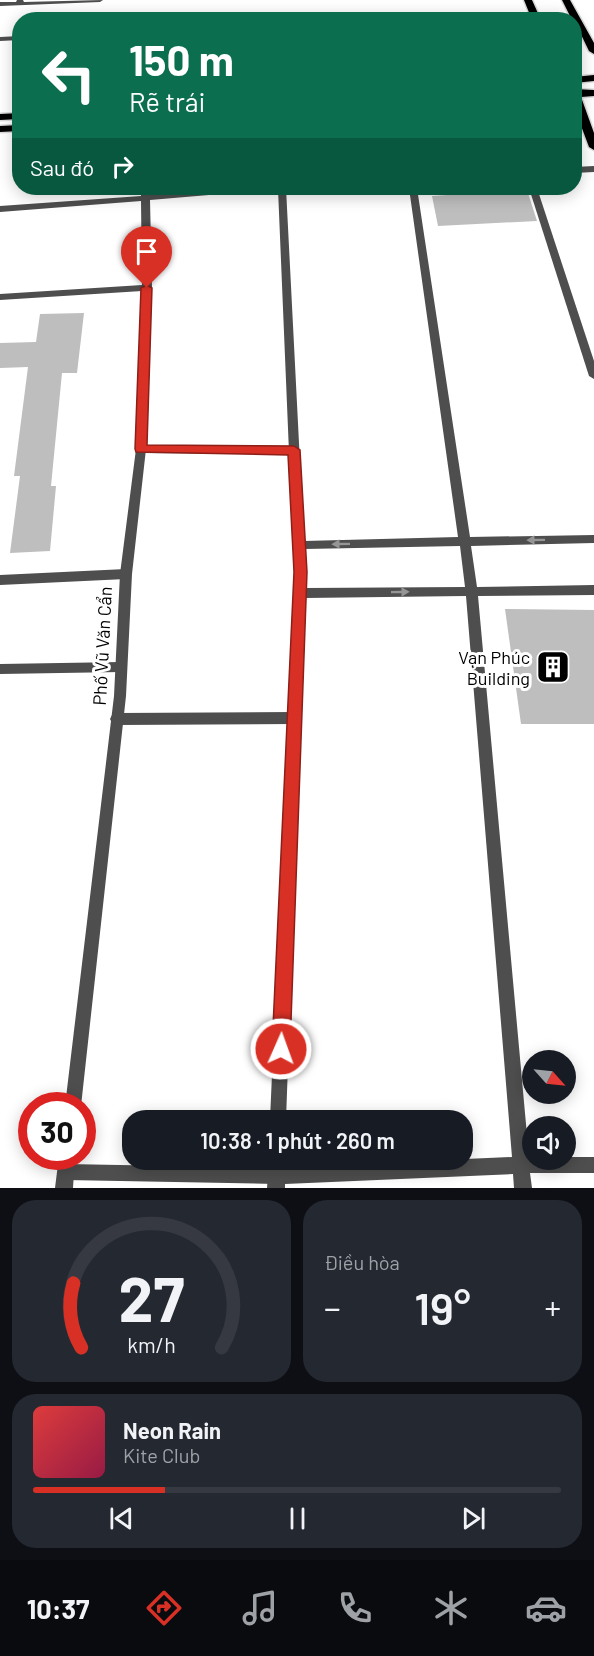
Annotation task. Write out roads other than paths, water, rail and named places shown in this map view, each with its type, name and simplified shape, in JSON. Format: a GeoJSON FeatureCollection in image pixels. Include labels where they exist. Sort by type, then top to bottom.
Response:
{"type":"FeatureCollection","features":[{"type":"Feature","properties":{"kind":"main road"},"geometry":{"type":"LineString","coordinates":[[582,29],[594,51]]}},
{"type":"Feature","properties":{"kind":"main road"},"geometry":{"type":"LineString","coordinates":[[582,114],[594,147]]}},
{"type":"Feature","properties":{"kind":"street"},"geometry":{"type":"LineString","coordinates":[[0,4],[100,0]]}},
{"type":"Feature","properties":{"kind":"street"},"geometry":{"type":"LineString","coordinates":[[0,208],[126,195]]}},
{"type":"Feature","properties":{"kind":"street","name":"Phố Vũ Văn Cẩn"},"geometry":{"type":"LineString","coordinates":[[75,1092],[117,719],[126,574],[141,449],[147,288],[145,195]]}},
{"type":"Feature","properties":{"kind":"street"},"geometry":{"type":"LineString","coordinates":[[278,1110],[299,593],[299,545],[282,195]]}},
{"type":"Feature","properties":{"kind":"street"},"geometry":{"type":"LineString","coordinates":[[414,195],[467,541],[523,1188]]}},
{"type":"Feature","properties":{"kind":"street"},"geometry":{"type":"LineString","coordinates":[[535,195],[594,376]]}},
{"type":"Feature","properties":{"kind":"street"},"geometry":{"type":"LineString","coordinates":[[0,297],[147,288]]}},
{"type":"Feature","properties":{"kind":"street"},"geometry":{"type":"LineString","coordinates":[[141,449],[294,450]]}},
{"type":"Feature","properties":{"kind":"street"},"geometry":{"type":"LineString","coordinates":[[299,545],[594,539]]}},
{"type":"Feature","properties":{"kind":"street"},"geometry":{"type":"LineString","coordinates":[[0,580],[126,574]]}},
{"type":"Feature","properties":{"kind":"street"},"geometry":{"type":"LineString","coordinates":[[299,593],[594,590]]}},
{"type":"Feature","properties":{"kind":"street"},"geometry":{"type":"LineString","coordinates":[[0,669],[121,667]]}},
{"type":"Feature","properties":{"kind":"street"},"geometry":{"type":"LineString","coordinates":[[117,719],[294,718]]}},
{"type":"Feature","properties":{"kind":"street"},"geometry":{"type":"LineString","coordinates":[[66,1172],[276,1174],[521,1165],[594,1165]]}},
{"type":"Feature","properties":{"kind":"place","name":"Vạn Phúc Building"},"geometry":{"type":"Point","coordinates":[553,667]}}]}
